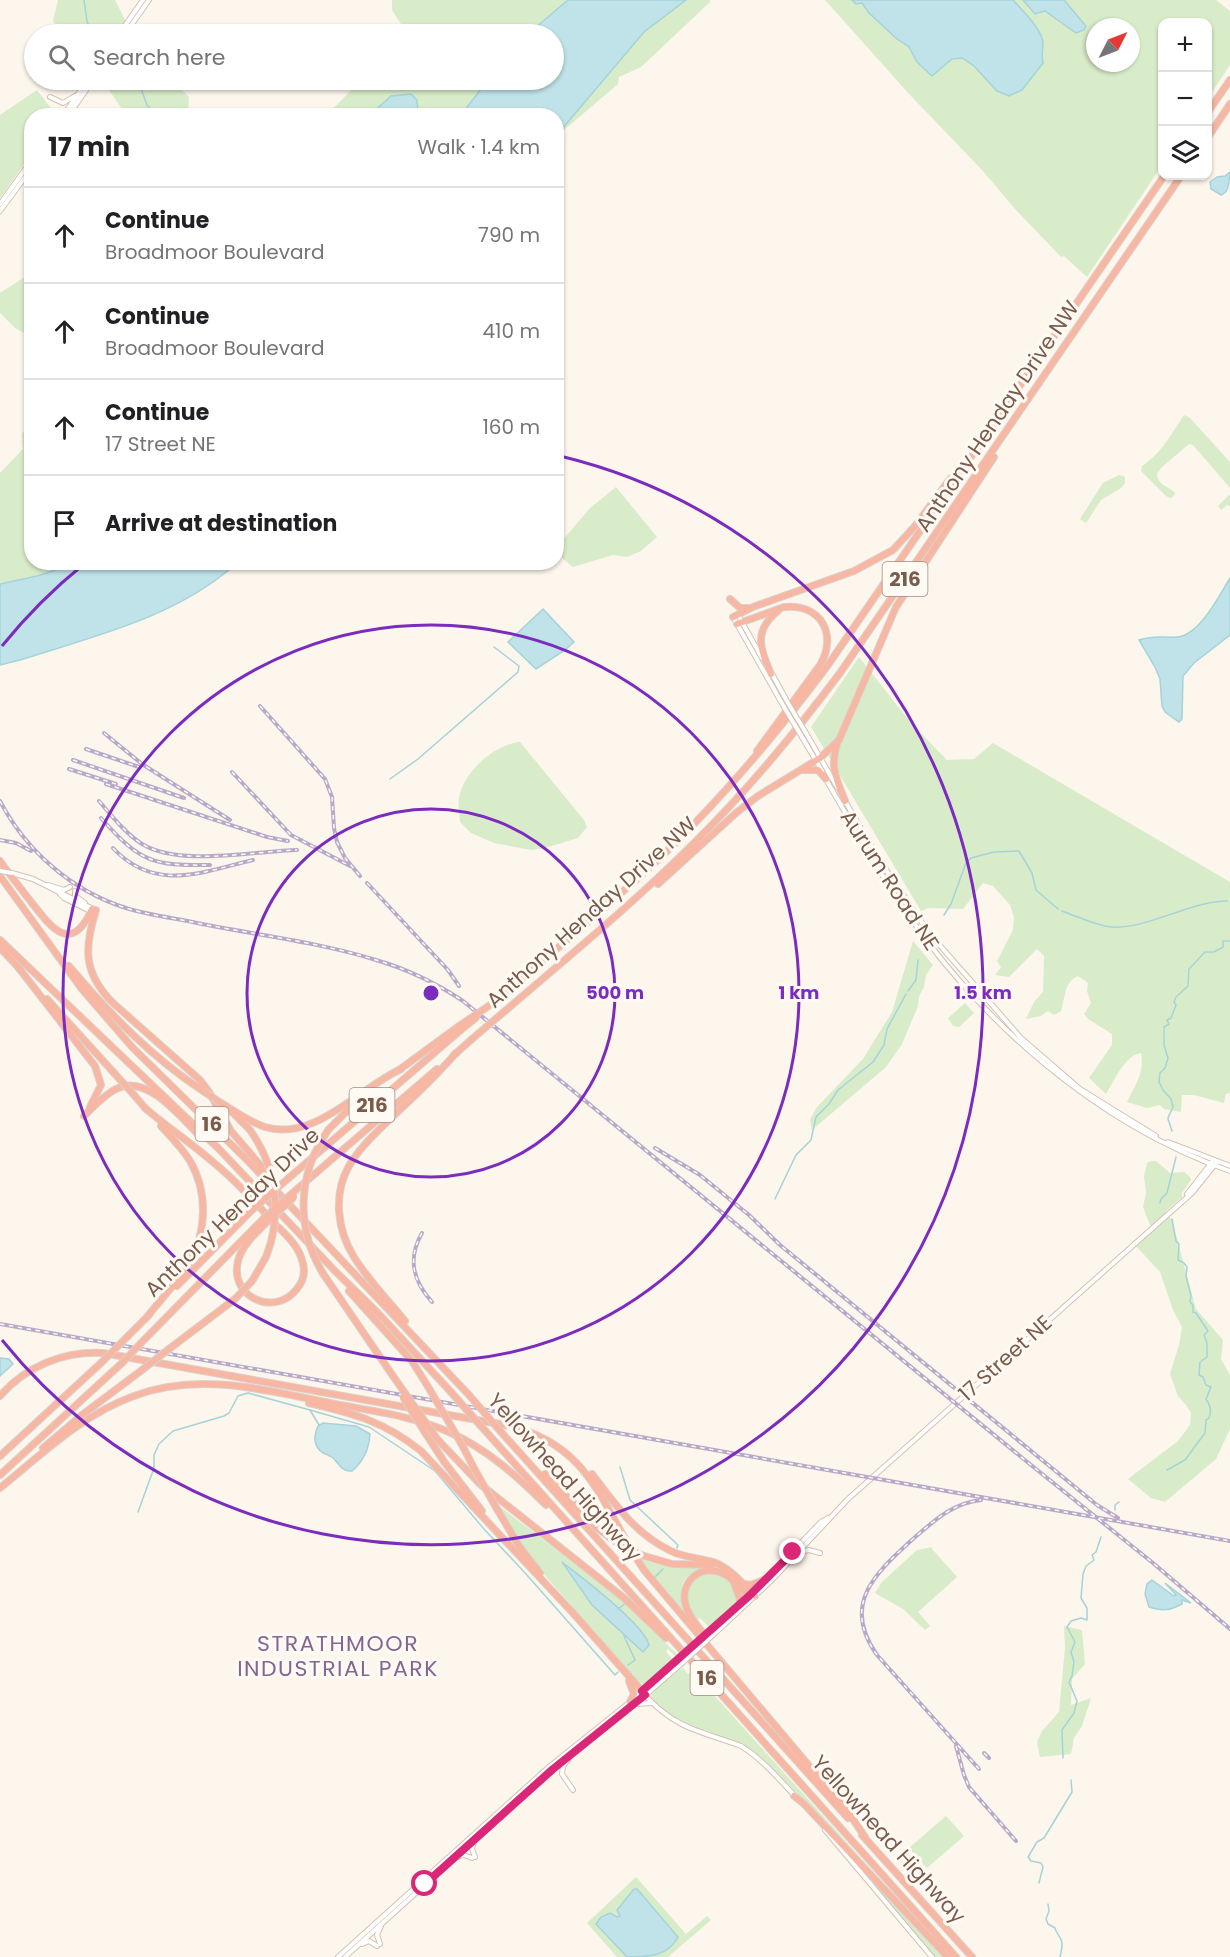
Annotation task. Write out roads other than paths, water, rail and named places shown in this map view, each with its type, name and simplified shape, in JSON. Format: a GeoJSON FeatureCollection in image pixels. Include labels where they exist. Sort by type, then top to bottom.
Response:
{"type":"FeatureCollection","features":[{"type":"Feature","properties":{"kind":"highway"},"geometry":{"type":"LineString","coordinates":[[1212,106],[1230,80]]}},
{"type":"Feature","properties":{"kind":"highway"},"geometry":{"type":"LineString","coordinates":[[1212,131],[1230,104]]}},
{"type":"Feature","properties":{"kind":"highway","name":"Anthony Henday Drive NW"},"geometry":{"type":"LineString","coordinates":[[496,1001],[644,873],[704,814],[751,762],[828,665],[1161,180]]}},
{"type":"Feature","properties":{"kind":"highway","name":"Anthony Henday Drive NW"},"geometry":{"type":"LineString","coordinates":[[456,1053],[633,902],[731,806],[810,713],[860,645],[1178,180]]}},
{"type":"Feature","properties":{"kind":"highway"},"geometry":{"type":"LineString","coordinates":[[845,801],[833,771],[833,757],[896,608],[1001,445],[1011,425]]}},
{"type":"Feature","properties":{"kind":"highway"},"geometry":{"type":"LineString","coordinates":[[736,616],[854,571],[893,550],[911,531],[950,479],[968,462]]}},
{"type":"Feature","properties":{"kind":"highway"},"geometry":{"type":"LineString","coordinates":[[730,599],[740,608],[753,608]]}},
{"type":"Feature","properties":{"kind":"highway"},"geometry":{"type":"LineString","coordinates":[[740,623],[792,606],[806,609],[818,618],[826,629],[828,638],[827,650],[820,665],[761,743],[751,762]]}},
{"type":"Feature","properties":{"kind":"highway"},"geometry":{"type":"LineString","coordinates":[[771,674],[762,651],[761,638],[768,620],[784,607]]}},
{"type":"Feature","properties":{"kind":"highway"},"geometry":{"type":"LineString","coordinates":[[633,902],[652,890],[736,813],[758,796],[818,759],[839,740]]}},
{"type":"Feature","properties":{"kind":"highway"},"geometry":{"type":"LineString","coordinates":[[799,771],[818,770],[826,779]]}},
{"type":"Feature","properties":{"kind":"highway"},"geometry":{"type":"LineString","coordinates":[[0,861],[43,918],[58,932],[66,934],[75,932],[83,926],[93,910]]}},
{"type":"Feature","properties":{"kind":"highway","name":"16"},"geometry":{"type":"LineString","coordinates":[[0,873],[27,914]]}},
{"type":"Feature","properties":{"kind":"highway"},"geometry":{"type":"LineString","coordinates":[[93,910],[87,946],[92,972],[100,989],[200,1080],[235,1137],[288,1198],[303,1219]]}},
{"type":"Feature","properties":{"kind":"highway"},"geometry":{"type":"LineString","coordinates":[[27,914],[86,986],[168,1067],[249,1120],[266,1127],[283,1130],[300,1128],[317,1122],[369,1086],[401,1069]]}},
{"type":"Feature","properties":{"kind":"highway","name":"Yellowhead Highway"},"geometry":{"type":"LineString","coordinates":[[27,914],[81,988],[119,1033],[242,1155],[424,1345],[972,1957]]}},
{"type":"Feature","properties":{"kind":"highway","name":"16"},"geometry":{"type":"LineString","coordinates":[[0,940],[177,1107],[238,1169]]}},
{"type":"Feature","properties":{"kind":"highway"},"geometry":{"type":"LineString","coordinates":[[0,948],[134,1095],[191,1163],[203,1199],[200,1237],[190,1261],[147,1317]]}},
{"type":"Feature","properties":{"kind":"highway"},"geometry":{"type":"LineString","coordinates":[[18,967],[86,1053],[100,1076],[100,1089],[84,1116],[118,1088],[142,1087],[160,1097],[235,1169],[238,1169]]}},
{"type":"Feature","properties":{"kind":"highway","name":"Anthony Henday Drive"},"geometry":{"type":"LineString","coordinates":[[0,1456],[102,1362],[252,1210],[460,1028],[496,1001]]}},
{"type":"Feature","properties":{"kind":"highway"},"geometry":{"type":"LineString","coordinates":[[460,1028],[357,1100],[329,1129],[310,1162],[304,1188],[303,1207],[308,1240],[324,1275],[438,1440],[480,1484],[624,1598],[691,1660]]}},
{"type":"Feature","properties":{"kind":"highway"},"geometry":{"type":"LineString","coordinates":[[424,1345],[365,1274],[354,1257],[344,1238],[339,1198],[348,1167],[361,1149],[456,1053]]}},
{"type":"Feature","properties":{"kind":"highway","name":"Anthony Henday Drive"},"geometry":{"type":"LineString","coordinates":[[0,1475],[122,1363],[266,1220],[324,1170],[328,1161],[456,1053]]}},
{"type":"Feature","properties":{"kind":"highway"},"geometry":{"type":"LineString","coordinates":[[0,1487],[82,1415],[235,1299],[252,1281],[260,1268],[272,1242],[276,1219],[275,1187],[267,1159],[250,1130],[221,1103]]}},
{"type":"Feature","properties":{"kind":"highway"},"geometry":{"type":"LineString","coordinates":[[145,1108],[240,1186],[299,1252],[304,1268],[301,1283],[289,1297],[270,1304],[261,1303],[248,1295],[238,1280],[237,1274],[238,1260],[242,1251],[266,1220]]}},
{"type":"Feature","properties":{"kind":"highway","name":"Yellowhead Highway"},"geometry":{"type":"LineString","coordinates":[[238,1169],[450,1391],[956,1957]]}},
{"type":"Feature","properties":{"kind":"highway"},"geometry":{"type":"LineString","coordinates":[[335,1271],[412,1361],[519,1546],[573,1614]]}},
{"type":"Feature","properties":{"kind":"highway"},"geometry":{"type":"LineString","coordinates":[[0,1396],[20,1377],[45,1363],[71,1355],[103,1353],[505,1425],[558,1443],[585,1466],[619,1511],[644,1535],[680,1555],[716,1563],[742,1582],[752,1596]]}},
{"type":"Feature","properties":{"kind":"highway"},"geometry":{"type":"LineString","coordinates":[[391,1374],[453,1475],[514,1550]]}},
{"type":"Feature","properties":{"kind":"highway"},"geometry":{"type":"LineString","coordinates":[[0,1487],[89,1418],[135,1395],[173,1385],[203,1383],[234,1385],[398,1416],[450,1432],[495,1458],[552,1511],[559,1513]]}},
{"type":"Feature","properties":{"kind":"highway"},"geometry":{"type":"LineString","coordinates":[[274,1392],[292,1399],[363,1417],[407,1439],[435,1464],[644,1693]]}},
{"type":"Feature","properties":{"kind":"highway"},"geometry":{"type":"LineString","coordinates":[[501,1432],[526,1454],[597,1528],[623,1547],[641,1556],[672,1564],[724,1568]]}},
{"type":"Feature","properties":{"kind":"highway"},"geometry":{"type":"LineString","coordinates":[[541,1437],[562,1449],[582,1467],[645,1570],[848,1812],[865,1837]]}},
{"type":"Feature","properties":{"kind":"highway"},"geometry":{"type":"LineString","coordinates":[[741,1683],[693,1621],[686,1607],[684,1592],[690,1579],[701,1572],[718,1572],[752,1596]]}},
{"type":"Feature","properties":{"kind":"highway"},"geometry":{"type":"LineString","coordinates":[[742,1582],[751,1585],[766,1579]]}},
{"type":"Feature","properties":{"kind":"highway"},"geometry":{"type":"LineString","coordinates":[[732,1580],[739,1595],[739,1605]]}},
{"type":"Feature","properties":{"kind":"highway"},"geometry":{"type":"LineString","coordinates":[[627,1675],[634,1694],[632,1703]]}},
{"type":"Feature","properties":{"kind":"highway"},"geometry":{"type":"LineString","coordinates":[[794,1796],[804,1803],[948,1957]]}},
{"type":"Feature","properties":{"kind":"highway"},"geometry":{"type":"LineString","coordinates":[[949,1931],[977,1957]]}},
{"type":"Feature","properties":{"kind":"main road"},"geometry":{"type":"LineString","coordinates":[[129,24],[143,0]]}},
{"type":"Feature","properties":{"kind":"main road"},"geometry":{"type":"LineString","coordinates":[[130,24],[149,0]]}},
{"type":"Feature","properties":{"kind":"main road"},"geometry":{"type":"LineString","coordinates":[[50,97],[63,103],[80,90]]}},
{"type":"Feature","properties":{"kind":"main road"},"geometry":{"type":"LineString","coordinates":[[68,108],[80,90]]}},
{"type":"Feature","properties":{"kind":"main road"},"geometry":{"type":"LineString","coordinates":[[74,108],[86,90]]}},
{"type":"Feature","properties":{"kind":"main road"},"geometry":{"type":"LineString","coordinates":[[1,208],[24,172]]}},
{"type":"Feature","properties":{"kind":"main road"},"geometry":{"type":"LineString","coordinates":[[1,208],[24,178]]}},
{"type":"Feature","properties":{"kind":"main road"},"geometry":{"type":"LineString","coordinates":[[736,616],[786,705]]}},
{"type":"Feature","properties":{"kind":"main road"},"geometry":{"type":"LineString","coordinates":[[740,623],[771,674],[786,705]]}},
{"type":"Feature","properties":{"kind":"main road","name":"Aurum Road NE"},"geometry":{"type":"LineString","coordinates":[[786,705],[884,867],[929,933],[1025,1042],[1062,1075],[1105,1106],[1167,1142],[1230,1171]]}},
{"type":"Feature","properties":{"kind":"main road","name":"Aurum Road NE"},"geometry":{"type":"LineString","coordinates":[[818,759],[826,779],[906,913],[956,976],[990,1012],[1030,1051],[1092,1101],[1144,1133],[1199,1159],[1230,1166]]}},
{"type":"Feature","properties":{"kind":"main road"},"geometry":{"type":"LineString","coordinates":[[0,873],[12,873],[41,884],[64,898],[93,910]]}},
{"type":"Feature","properties":{"kind":"main road"},"geometry":{"type":"LineString","coordinates":[[41,884],[64,890],[70,887]]}},
{"type":"Feature","properties":{"kind":"main road"},"geometry":{"type":"LineString","coordinates":[[75,891],[75,896],[93,910]]}},
{"type":"Feature","properties":{"kind":"main road"},"geometry":{"type":"LineString","coordinates":[[1199,1159],[1205,1166],[1205,1174],[1225,1169]]}},
{"type":"Feature","properties":{"kind":"main road","name":"17 Street NE"},"geometry":{"type":"LineString","coordinates":[[752,1596],[795,1556],[829,1518],[1183,1199],[1214,1163]]}},
{"type":"Feature","properties":{"kind":"main road","name":"17 Street NE"},"geometry":{"type":"LineString","coordinates":[[752,1596],[821,1522],[829,1518]]}},
{"type":"Feature","properties":{"kind":"main road"},"geometry":{"type":"LineString","coordinates":[[795,1556],[809,1550],[820,1553]]}},
{"type":"Feature","properties":{"kind":"main road"},"geometry":{"type":"LineString","coordinates":[[711,1633],[739,1605],[752,1596]]}},
{"type":"Feature","properties":{"kind":"main road"},"geometry":{"type":"LineString","coordinates":[[345,1957],[475,1839],[752,1596]]}},
{"type":"Feature","properties":{"kind":"main road"},"geometry":{"type":"LineString","coordinates":[[644,1693],[670,1719],[683,1726],[741,1746],[765,1764],[932,1957]]}},
{"type":"Feature","properties":{"kind":"main road"},"geometry":{"type":"LineString","coordinates":[[338,1957],[550,1766],[632,1703],[653,1704]]}},
{"type":"Feature","properties":{"kind":"main road"},"geometry":{"type":"LineString","coordinates":[[573,1790],[562,1774],[563,1766],[576,1750]]}},
{"type":"Feature","properties":{"kind":"main road"},"geometry":{"type":"LineString","coordinates":[[456,1857],[464,1855],[474,1858],[472,1849],[475,1839]]}},
{"type":"Feature","properties":{"kind":"main road"},"geometry":{"type":"LineString","coordinates":[[358,1945],[369,1941],[379,1945],[377,1935],[382,1923]]}},
{"type":"Feature","properties":{"kind":"water"},"geometry":{"type":"Polygon","coordinates":[[[568,0],[686,0],[644,32],[564,127],[564,108],[466,108],[480,90],[564,90],[564,24],[540,24],[568,0]]]}},
{"type":"Feature","properties":{"kind":"water"},"geometry":{"type":"Polygon","coordinates":[[[852,0],[1013,0],[1040,33],[1043,44],[1043,63],[1022,90],[1009,96],[997,91],[974,66],[962,58],[952,59],[932,76],[917,62],[909,47],[869,13],[862,3],[856,4],[852,0]]]}},
{"type":"Feature","properties":{"kind":"water"},"geometry":{"type":"Polygon","coordinates":[[[1023,0],[1064,0],[1086,26],[1084,30],[1076,33],[1045,11],[1035,14],[1023,0]]]}},
{"type":"Feature","properties":{"kind":"water"},"geometry":{"type":"Polygon","coordinates":[[[411,94],[417,100],[418,108],[378,108],[391,96],[411,94]]]}},
{"type":"Feature","properties":{"kind":"water"},"geometry":{"type":"Polygon","coordinates":[[[1230,172],[1224,193],[1221,195],[1211,189],[1210,182],[1230,172]]]}},
{"type":"Feature","properties":{"kind":"water"},"geometry":{"type":"Polygon","coordinates":[[[56,570],[229,570],[188,598],[134,623],[0,665],[0,584],[56,570]]]}},
{"type":"Feature","properties":{"kind":"water"},"geometry":{"type":"Polygon","coordinates":[[[1230,578],[1230,635],[1194,663],[1183,676],[1182,719],[1179,722],[1165,712],[1162,706],[1160,679],[1139,640],[1185,635],[1208,614],[1230,578]]]}},
{"type":"Feature","properties":{"kind":"water"},"geometry":{"type":"Polygon","coordinates":[[[543,609],[574,642],[536,669],[508,642],[543,609]]]}},
{"type":"Feature","properties":{"kind":"water"},"geometry":{"type":"Polygon","coordinates":[[[0,1358],[9,1359],[13,1364],[0,1376],[0,1358]]]}},
{"type":"Feature","properties":{"kind":"water"},"geometry":{"type":"Polygon","coordinates":[[[323,1423],[356,1426],[370,1434],[365,1454],[352,1471],[343,1469],[333,1458],[317,1447],[315,1434],[318,1426],[323,1423]]]}},
{"type":"Feature","properties":{"kind":"water"},"geometry":{"type":"Polygon","coordinates":[[[562,1562],[611,1601],[636,1625],[649,1645],[643,1652],[592,1605],[562,1562]]]}},
{"type":"Feature","properties":{"kind":"water"},"geometry":{"type":"Polygon","coordinates":[[[1152,1580],[1174,1596],[1176,1595],[1165,1583],[1191,1603],[1182,1600],[1182,1604],[1166,1610],[1149,1607],[1145,1594],[1147,1584],[1152,1580]]]}},
{"type":"Feature","properties":{"kind":"water"},"geometry":{"type":"Polygon","coordinates":[[[634,1889],[637,1889],[678,1937],[669,1949],[649,1956],[627,1957],[596,1924],[601,1917],[610,1913],[617,1917],[620,1916],[617,1910],[634,1889]]]}},
{"type":"Feature","properties":{"kind":"waterway"},"geometry":{"type":"LineString","coordinates":[[84,0],[88,24]]}},
{"type":"Feature","properties":{"kind":"waterway"},"geometry":{"type":"LineString","coordinates":[[142,90],[150,108]]}},
{"type":"Feature","properties":{"kind":"waterway"},"geometry":{"type":"LineString","coordinates":[[390,779],[418,759],[518,672],[519,666],[494,647]]}},
{"type":"Feature","properties":{"kind":"waterway"},"geometry":{"type":"LineString","coordinates":[[944,915],[951,904],[966,863],[971,858],[994,852],[1019,851],[1032,873],[1036,890],[1058,909]]}},
{"type":"Feature","properties":{"kind":"waterway"},"geometry":{"type":"LineString","coordinates":[[1062,911],[1100,925],[1118,927],[1148,922],[1212,902],[1227,901]]}},
{"type":"Feature","properties":{"kind":"waterway"},"geometry":{"type":"LineString","coordinates":[[1172,1131],[1168,1119],[1173,1107],[1171,1099],[1159,1082],[1160,1073],[1165,1068],[1168,1058],[1164,1045],[1164,1027],[1169,1024],[1167,1020],[1171,1018],[1176,1005],[1174,1002],[1176,997],[1188,986],[1189,969],[1205,952],[1214,952],[1223,947],[1223,941],[1230,941]]}},
{"type":"Feature","properties":{"kind":"waterway"},"geometry":{"type":"LineString","coordinates":[[908,991],[916,980],[918,960]]}},
{"type":"Feature","properties":{"kind":"waterway"},"geometry":{"type":"LineString","coordinates":[[775,1199],[796,1155],[811,1140],[816,1117],[829,1104],[838,1090],[873,1062],[884,1045],[887,1029],[906,994]]}},
{"type":"Feature","properties":{"kind":"waterway"},"geometry":{"type":"LineString","coordinates":[[1160,1203],[1167,1193],[1176,1157]]}},
{"type":"Feature","properties":{"kind":"waterway"},"geometry":{"type":"LineString","coordinates":[[1167,1470],[1185,1460],[1205,1433],[1206,1420],[1210,1412],[1206,1399],[1211,1387],[1206,1385],[1203,1377],[1199,1375],[1200,1362],[1207,1357],[1207,1343],[1204,1335],[1208,1331],[1193,1312],[1186,1276],[1187,1267],[1178,1260],[1179,1244],[1176,1241],[1172,1219]]}},
{"type":"Feature","properties":{"kind":"waterway"},"geometry":{"type":"LineString","coordinates":[[138,1512],[154,1468],[154,1455],[159,1444],[173,1431],[229,1413],[238,1396],[248,1393],[310,1410],[319,1425]]}},
{"type":"Feature","properties":{"kind":"waterway"},"geometry":{"type":"LineString","coordinates":[[310,1410],[369,1427],[435,1471],[615,1675],[618,1672]]}},
{"type":"Feature","properties":{"kind":"waterway"},"geometry":{"type":"LineString","coordinates":[[620,1467],[630,1500],[678,1545],[677,1548]]}},
{"type":"Feature","properties":{"kind":"waterway"},"geometry":{"type":"LineString","coordinates":[[1115,1510],[1115,1505],[1119,1502]]}},
{"type":"Feature","properties":{"kind":"waterway"},"geometry":{"type":"LineString","coordinates":[[1063,1758],[1062,1730],[1074,1713],[1077,1701],[1069,1682],[1074,1662],[1071,1652],[1075,1642],[1067,1627],[1071,1621],[1081,1618],[1087,1620],[1087,1608],[1081,1598],[1083,1574],[1086,1566],[1094,1560],[1092,1555],[1096,1552],[1101,1537]]}},
{"type":"Feature","properties":{"kind":"waterway"},"geometry":{"type":"LineString","coordinates":[[653,1579],[663,1569]]}},
{"type":"Feature","properties":{"kind":"waterway"},"geometry":{"type":"LineString","coordinates":[[618,1609],[626,1603]]}},
{"type":"Feature","properties":{"kind":"waterway"},"geometry":{"type":"LineString","coordinates":[[624,1636],[635,1660],[628,1665]]}},
{"type":"Feature","properties":{"kind":"waterway"},"geometry":{"type":"LineString","coordinates":[[1039,1883],[1043,1867],[1041,1863],[1031,1861],[1028,1857],[1037,1842],[1044,1838],[1072,1792],[1071,1780]]}},
{"type":"Feature","properties":{"kind":"waterway"},"geometry":{"type":"LineString","coordinates":[[1048,1904],[1049,1911],[1046,1919],[1061,1939],[1060,1957]]}},
{"type":"Feature","properties":{"kind":"railway"},"geometry":{"type":"LineString","coordinates":[[260,706],[325,779],[332,797],[337,842],[345,858],[360,876]]}},
{"type":"Feature","properties":{"kind":"railway"},"geometry":{"type":"LineString","coordinates":[[104,733],[142,764],[230,820]]}},
{"type":"Feature","properties":{"kind":"railway"},"geometry":{"type":"LineString","coordinates":[[86,749],[139,767]]}},
{"type":"Feature","properties":{"kind":"railway"},"geometry":{"type":"LineString","coordinates":[[73,760],[184,798]]}},
{"type":"Feature","properties":{"kind":"railway"},"geometry":{"type":"LineString","coordinates":[[69,769],[116,784]]}},
{"type":"Feature","properties":{"kind":"railway"},"geometry":{"type":"LineString","coordinates":[[232,772],[291,835],[350,866]]}},
{"type":"Feature","properties":{"kind":"railway"},"geometry":{"type":"LineString","coordinates":[[106,784],[267,837],[288,841]]}},
{"type":"Feature","properties":{"kind":"railway"},"geometry":{"type":"LineString","coordinates":[[0,801],[23,836],[52,867],[69,880],[106,901],[152,915],[354,954],[410,972],[463,1001],[1153,1563],[1230,1629]]}},
{"type":"Feature","properties":{"kind":"railway"},"geometry":{"type":"LineString","coordinates":[[99,801],[130,835],[142,844],[158,851],[176,855],[218,856],[297,850]]}},
{"type":"Feature","properties":{"kind":"railway"},"geometry":{"type":"LineString","coordinates":[[101,818],[126,844],[148,858],[174,864],[210,865]]}},
{"type":"Feature","properties":{"kind":"railway"},"geometry":{"type":"LineString","coordinates":[[0,840],[16,843],[31,851]]}},
{"type":"Feature","properties":{"kind":"railway"},"geometry":{"type":"LineString","coordinates":[[113,848],[129,862],[145,871],[162,875],[216,870],[253,860]]}},
{"type":"Feature","properties":{"kind":"railway"},"geometry":{"type":"LineString","coordinates":[[367,883],[448,970],[459,986]]}},
{"type":"Feature","properties":{"kind":"railway"},"geometry":{"type":"LineString","coordinates":[[655,1148],[700,1175],[749,1215],[780,1245],[1097,1505],[1118,1518]]}},
{"type":"Feature","properties":{"kind":"railway"},"geometry":{"type":"LineString","coordinates":[[422,1233],[417,1243],[414,1269],[420,1286],[432,1302]]}},
{"type":"Feature","properties":{"kind":"railway"},"geometry":{"type":"LineString","coordinates":[[0,1324],[1230,1541]]}},
{"type":"Feature","properties":{"kind":"railway"},"geometry":{"type":"LineString","coordinates":[[979,1769],[877,1655],[866,1636],[862,1620],[863,1604],[868,1590],[887,1563],[945,1513],[981,1500]]}},
{"type":"Feature","properties":{"kind":"railway"},"geometry":{"type":"LineString","coordinates":[[956,1746],[969,1787],[1016,1841]]}},
{"type":"Feature","properties":{"kind":"railway"},"geometry":{"type":"LineString","coordinates":[[984,1753],[989,1758]]}},
{"type":"Feature","properties":{"kind":"district","name":"STRATHMOOR INDUSTRIAL PARK"},"geometry":{"type":"Point","coordinates":[338,1656]}}]}
